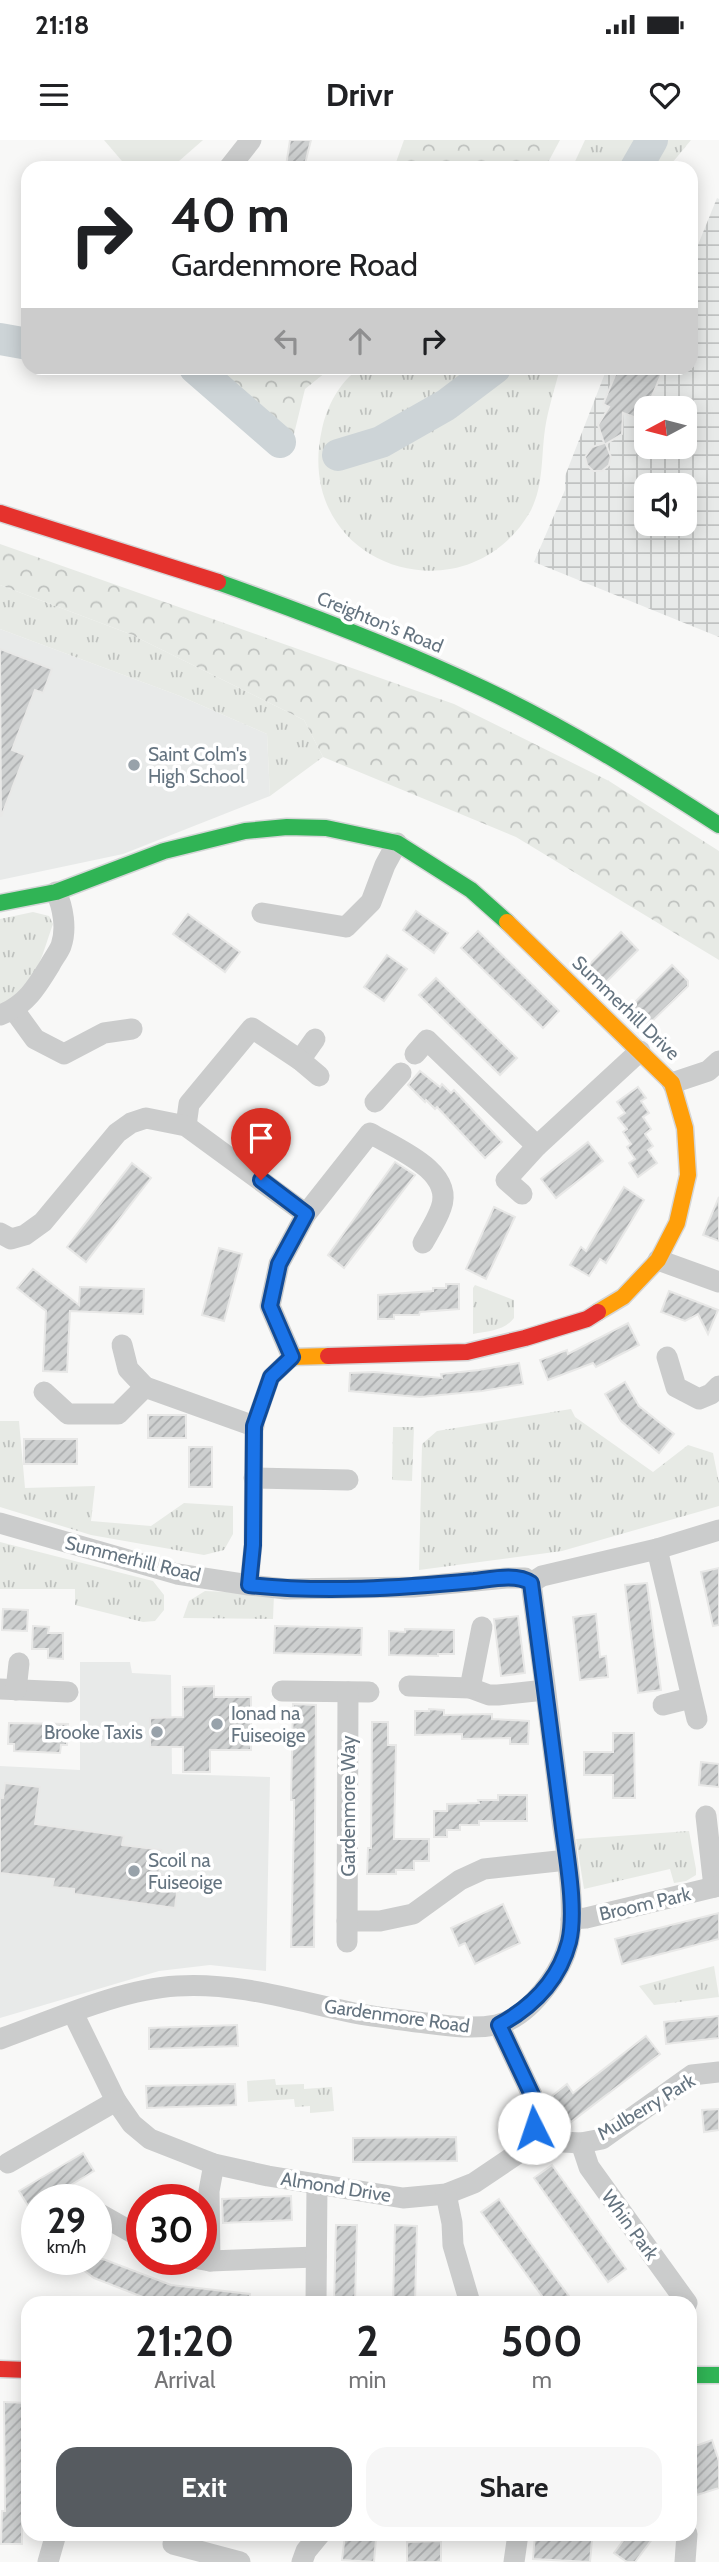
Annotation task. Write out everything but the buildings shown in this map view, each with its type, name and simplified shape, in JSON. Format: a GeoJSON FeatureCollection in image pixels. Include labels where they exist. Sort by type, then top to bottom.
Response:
{"type":"FeatureCollection","features":[{"type":"Feature","properties":{"kind":"main road","name":"Creighton's Road"},"geometry":{"type":"LineString","coordinates":[[0,513],[245,592],[365,636],[551,722],[642,775],[719,825]]}},
{"type":"Feature","properties":{"kind":"main road","name":"Summerhill Drive"},"geometry":{"type":"LineString","coordinates":[[0,903],[56,892],[164,851],[245,831],[287,827],[351,831],[397,844],[471,890],[672,1083],[685,1128],[688,1175],[677,1223],[658,1260],[623,1297],[587,1319],[467,1352],[292,1357]]}},
{"type":"Feature","properties":{"kind":"main road"},"geometry":{"type":"LineString","coordinates":[[249,1585],[253,1545],[254,1426],[271,1377],[292,1357]]}},
{"type":"Feature","properties":{"kind":"main road"},"geometry":{"type":"LineString","coordinates":[[0,2369],[21,2370]]}},
{"type":"Feature","properties":{"kind":"main road"},"geometry":{"type":"LineString","coordinates":[[697,2375],[719,2375]]}},
{"type":"Feature","properties":{"kind":"street"},"geometry":{"type":"LineString","coordinates":[[234,161],[251,140]]}},
{"type":"Feature","properties":{"kind":"street"},"geometry":{"type":"LineString","coordinates":[[262,913],[346,927],[371,902],[385,865],[397,844]]}},
{"type":"Feature","properties":{"kind":"street"},"geometry":{"type":"LineString","coordinates":[[56,892],[62,910],[63,935],[60,947],[32,994],[7,1012],[35,1039],[64,1054],[104,1033],[132,1029]]}},
{"type":"Feature","properties":{"kind":"street"},"geometry":{"type":"LineString","coordinates":[[186,1126],[190,1104],[252,1028],[319,1076]]}},
{"type":"Feature","properties":{"kind":"street"},"geometry":{"type":"LineString","coordinates":[[299,1060],[315,1039]]}},
{"type":"Feature","properties":{"kind":"street"},"geometry":{"type":"LineString","coordinates":[[415,1054],[427,1040],[537,1146]]}},
{"type":"Feature","properties":{"kind":"street"},"geometry":{"type":"LineString","coordinates":[[522,1194],[506,1180],[537,1146],[639,1051]]}},
{"type":"Feature","properties":{"kind":"street"},"geometry":{"type":"LineString","coordinates":[[672,1083],[708,1071],[719,1061]]}},
{"type":"Feature","properties":{"kind":"street"},"geometry":{"type":"LineString","coordinates":[[375,1102],[401,1073]]}},
{"type":"Feature","properties":{"kind":"street"},"geometry":{"type":"LineString","coordinates":[[0,1233],[10,1239],[36,1228],[117,1133],[131,1123],[146,1118],[186,1126],[306,1214]]}},
{"type":"Feature","properties":{"kind":"street"},"geometry":{"type":"LineString","coordinates":[[292,1357],[270,1306],[279,1264],[306,1214],[370,1133],[430,1168],[443,1191],[442,1206],[423,1243]]}},
{"type":"Feature","properties":{"kind":"street"},"geometry":{"type":"LineString","coordinates":[[658,1260],[719,1282]]}},
{"type":"Feature","properties":{"kind":"street"},"geometry":{"type":"LineString","coordinates":[[122,1345],[128,1369],[145,1387],[254,1426]]}},
{"type":"Feature","properties":{"kind":"street"},"geometry":{"type":"LineString","coordinates":[[667,1357],[676,1387],[699,1399],[711,1394],[719,1386]]}},
{"type":"Feature","properties":{"kind":"street"},"geometry":{"type":"LineString","coordinates":[[44,1392],[68,1415],[84,1416],[118,1414],[145,1387]]}},
{"type":"Feature","properties":{"kind":"street"},"geometry":{"type":"LineString","coordinates":[[254,1478],[348,1480]]}},
{"type":"Feature","properties":{"kind":"street","name":"Summerhill Road"},"geometry":{"type":"LineString","coordinates":[[0,1523],[177,1574],[286,1589],[413,1587],[506,1578],[525,1578],[531,1583],[542,1576],[657,1549],[719,1530]]}},
{"type":"Feature","properties":{"kind":"street"},"geometry":{"type":"LineString","coordinates":[[657,1549],[694,1709],[663,1705]]}},
{"type":"Feature","properties":{"kind":"street","name":"Gardenmore Road"},"geometry":{"type":"LineString","coordinates":[[0,2039],[145,1990],[177,1986],[253,1991],[357,2014],[469,2028],[499,2025],[521,2013],[548,1986],[560,1965],[569,1942],[571,1919],[567,1860],[531,1583]]}},
{"type":"Feature","properties":{"kind":"street"},"geometry":{"type":"LineString","coordinates":[[470,1688],[482,1627]]}},
{"type":"Feature","properties":{"kind":"street"},"geometry":{"type":"LineString","coordinates":[[19,1662],[8,1690],[68,1692]]}},
{"type":"Feature","properties":{"kind":"street"},"geometry":{"type":"LineString","coordinates":[[409,1686],[470,1688],[489,1695],[545,1690]]}},
{"type":"Feature","properties":{"kind":"street","name":"Gardenmore Way"},"geometry":{"type":"LineString","coordinates":[[282,1691],[358,1692],[347,1931],[413,1914],[460,1880],[484,1869],[567,1860]]}},
{"type":"Feature","properties":{"kind":"street"},"geometry":{"type":"LineString","coordinates":[[711,1826],[716,1887]]}},
{"type":"Feature","properties":{"kind":"street","name":"Broom Park"},"geometry":{"type":"LineString","coordinates":[[571,1919],[586,1918],[716,1887]]}},
{"type":"Feature","properties":{"kind":"street","name":"Almond Drive"},"geometry":{"type":"LineString","coordinates":[[74,2013],[116,2101],[132,2124],[150,2139],[214,2164],[402,2198],[446,2194],[474,2183],[517,2154],[534,2128]]}},
{"type":"Feature","properties":{"kind":"street"},"geometry":{"type":"LineString","coordinates":[[499,2025],[532,2095],[534,2128]]}},
{"type":"Feature","properties":{"kind":"street","name":"Mulberry Park"},"geometry":{"type":"LineString","coordinates":[[534,2128],[563,2142],[581,2143],[602,2138],[692,2075],[719,2072]]}},
{"type":"Feature","properties":{"kind":"street"},"geometry":{"type":"LineString","coordinates":[[8,2164],[116,2101]]}},
{"type":"Feature","properties":{"kind":"street","name":"Whin Park"},"geometry":{"type":"LineString","coordinates":[[581,2143],[589,2167],[682,2296]]}},
{"type":"Feature","properties":{"kind":"street"},"geometry":{"type":"LineString","coordinates":[[210,2184],[214,2164]]}},
{"type":"Feature","properties":{"kind":"street"},"geometry":{"type":"LineString","coordinates":[[315,2296],[310,2258],[317,2184]]}},
{"type":"Feature","properties":{"kind":"street"},"geometry":{"type":"LineString","coordinates":[[446,2194],[452,2222],[453,2245],[468,2296]]}},
{"type":"Feature","properties":{"kind":"street"},"geometry":{"type":"LineString","coordinates":[[217,2260],[310,2258]]}},
{"type":"Feature","properties":{"kind":"street"},"geometry":{"type":"LineString","coordinates":[[48,2562],[54,2541]]}},
{"type":"Feature","properties":{"kind":"street"},"geometry":{"type":"LineString","coordinates":[[302,2562],[314,2541]]}},
{"type":"Feature","properties":{"kind":"street"},"geometry":{"type":"LineString","coordinates":[[514,2562],[517,2541]]}},
{"type":"Feature","properties":{"kind":"street"},"geometry":{"type":"LineString","coordinates":[[684,2562],[686,2541]]}},
{"type":"Feature","properties":{"kind":"street"},"geometry":{"type":"LineString","coordinates":[[172,2547],[240,2562]]}},
{"type":"Feature","properties":{"kind":"shaded area"},"geometry":{"type":"Polygon","coordinates":[[[717,198],[719,199],[719,637],[534,562],[565,490],[565,476],[604,375],[698,375],[698,245],[717,198]]]}},
{"type":"Feature","properties":{"kind":"shaded area","name":"Saint Colm's High School"},"geometry":{"type":"Polygon","coordinates":[[[0,629],[180,696],[267,734],[270,796],[123,854],[0,880],[0,629]]]}},
{"type":"Feature","properties":{"kind":"shaded area","name":"Scoil na Fuiseoige"},"geometry":{"type":"Polygon","coordinates":[[[80,1662],[130,1662],[132,1673],[171,1675],[172,1774],[270,1777],[266,1971],[210,1965],[159,1971],[0,2018],[0,1766],[80,1770],[80,1662]]]}},
{"type":"Feature","properties":{"kind":"green space"},"geometry":{"type":"Polygon","coordinates":[[[104,140],[203,140],[179,161],[122,161],[104,140]]]}},
{"type":"Feature","properties":{"kind":"green space"},"geometry":{"type":"Polygon","coordinates":[[[404,140],[560,140],[549,161],[396,161],[404,140]]]}},
{"type":"Feature","properties":{"kind":"green space"},"geometry":{"type":"Polygon","coordinates":[[[585,140],[691,140],[674,161],[575,161],[585,140]]]}},
{"type":"Feature","properties":{"kind":"green space"},"geometry":{"type":"Polygon","coordinates":[[[322,375],[305,389],[293,438],[222,376],[322,375]]]}},
{"type":"Feature","properties":{"kind":"green space"},"geometry":{"type":"Polygon","coordinates":[[[351,375],[558,375],[546,421],[540,482],[534,502],[530,512],[501,546],[466,565],[427,571],[390,564],[357,545],[332,515],[319,476],[322,429],[335,395],[351,375]]]}},
{"type":"Feature","properties":{"kind":"green space"},"geometry":{"type":"Polygon","coordinates":[[[0,544],[454,704],[609,781],[719,851],[719,960],[516,837],[323,757],[304,720],[130,634],[0,585],[0,544]]]}},
{"type":"Feature","properties":{"kind":"green space"},"geometry":{"type":"Polygon","coordinates":[[[0,585],[130,634],[304,720],[323,757],[270,796],[267,734],[180,696],[0,629],[0,585]]]}},
{"type":"Feature","properties":{"kind":"green space"},"geometry":{"type":"Polygon","coordinates":[[[33,912],[49,916],[53,924],[45,948],[36,971],[22,991],[0,1005],[0,919],[33,912]]]}},
{"type":"Feature","properties":{"kind":"green space"},"geometry":{"type":"Polygon","coordinates":[[[475,1285],[514,1300],[514,1318],[495,1330],[473,1334],[475,1285]]]}},
{"type":"Feature","properties":{"kind":"green space"},"geometry":{"type":"Polygon","coordinates":[[[571,1409],[575,1417],[653,1472],[688,1445],[713,1453],[719,1483],[719,1506],[562,1551],[419,1570],[422,1444],[437,1431],[571,1409]]]}},
{"type":"Feature","properties":{"kind":"green space"},"geometry":{"type":"Polygon","coordinates":[[[0,1421],[19,1421],[25,1488],[95,1486],[91,1521],[151,1526],[184,1503],[233,1506],[233,1534],[224,1550],[204,1555],[91,1535],[0,1507],[0,1421]]]}},
{"type":"Feature","properties":{"kind":"green space"},"geometry":{"type":"Polygon","coordinates":[[[393,1427],[414,1427],[412,1481],[392,1480],[393,1427]]]}},
{"type":"Feature","properties":{"kind":"green space"},"geometry":{"type":"Polygon","coordinates":[[[0,1542],[153,1581],[164,1595],[164,1610],[155,1621],[143,1622],[75,1605],[75,1589],[0,1589],[0,1542]]]}},
{"type":"Feature","properties":{"kind":"green space"},"geometry":{"type":"Polygon","coordinates":[[[205,1591],[274,1594],[273,1619],[183,1618],[189,1601],[205,1591]]]}},
{"type":"Feature","properties":{"kind":"green space"},"geometry":{"type":"Polygon","coordinates":[[[689,1831],[696,1875],[686,1881],[674,1883],[670,1869],[584,1889],[576,1839],[689,1831]]]}},
{"type":"Feature","properties":{"kind":"green space"},"geometry":{"type":"Polygon","coordinates":[[[714,1966],[719,1997],[654,2005],[639,1986],[714,1966]]]}},
{"type":"Feature","properties":{"kind":"green space"},"geometry":{"type":"Polygon","coordinates":[[[275,2079],[276,2085],[304,2084],[304,2089],[332,2087],[334,2111],[310,2113],[310,2106],[295,2107],[294,2099],[248,2102],[247,2081],[275,2079]]]}},
{"type":"Feature","properties":{"kind":"waterway"},"geometry":{"type":"LineString","coordinates":[[640,161],[652,140]]}},
{"type":"Feature","properties":{"kind":"waterway"},"geometry":{"type":"LineString","coordinates":[[0,339],[21,343]]}},
{"type":"Feature","properties":{"kind":"waterway"},"geometry":{"type":"LineString","coordinates":[[203,375],[280,442]]}},
{"type":"Feature","properties":{"kind":"waterway"},"geometry":{"type":"LineString","coordinates":[[338,455],[381,442],[446,405],[486,375]]}},
{"type":"Feature","properties":{"kind":"traffic: fast"},"geometry":{"type":"LineString","coordinates":[[218,582],[352,632],[484,689],[604,753],[719,825]]}},
{"type":"Feature","properties":{"kind":"traffic: fast"},"geometry":{"type":"LineString","coordinates":[[0,903],[56,892],[164,851],[245,831],[287,827],[326,828],[397,843],[471,890],[507,922]]}},
{"type":"Feature","properties":{"kind":"traffic: fast"},"geometry":{"type":"LineString","coordinates":[[697,2375],[719,2375]]}},
{"type":"Feature","properties":{"kind":"traffic: slow"},"geometry":{"type":"LineString","coordinates":[[507,922],[672,1083],[685,1128],[688,1175],[677,1223],[658,1260],[623,1297],[598,1312]]}},
{"type":"Feature","properties":{"kind":"traffic: slow"},"geometry":{"type":"LineString","coordinates":[[249,1585],[253,1545],[254,1426],[271,1377],[292,1357],[328,1356]]}},
{"type":"Feature","properties":{"kind":"traffic: jam"},"geometry":{"type":"LineString","coordinates":[[0,513],[218,582]]}},
{"type":"Feature","properties":{"kind":"traffic: jam"},"geometry":{"type":"LineString","coordinates":[[328,1356],[467,1352],[525,1338],[587,1319],[598,1312]]}},
{"type":"Feature","properties":{"kind":"traffic: jam"},"geometry":{"type":"LineString","coordinates":[[0,2369],[21,2370]]}},
{"type":"Feature","properties":{"kind":"place","name":"Saint Colm's High School"},"geometry":{"type":"Point","coordinates":[134,765]}},
{"type":"Feature","properties":{"kind":"place","name":"Ionad na Fuiseoige"},"geometry":{"type":"Point","coordinates":[217,1724]}},
{"type":"Feature","properties":{"kind":"place","name":"Brooke Taxis"},"geometry":{"type":"Point","coordinates":[157,1732]}},
{"type":"Feature","properties":{"kind":"place","name":"Scoil na Fuiseoige"},"geometry":{"type":"Point","coordinates":[134,1871]}},
{"type":"Feature","properties":{"kind":"route"},"geometry":{"type":"LineString","coordinates":[[261,1180],[306,1214],[279,1264],[270,1306],[292,1357],[271,1377],[254,1426],[253,1545],[249,1585],[286,1589],[413,1587],[506,1578],[525,1578],[531,1583],[567,1860],[571,1919],[569,1942],[548,1986],[521,2013],[499,2025],[532,2095],[534,2128]]}}]}
